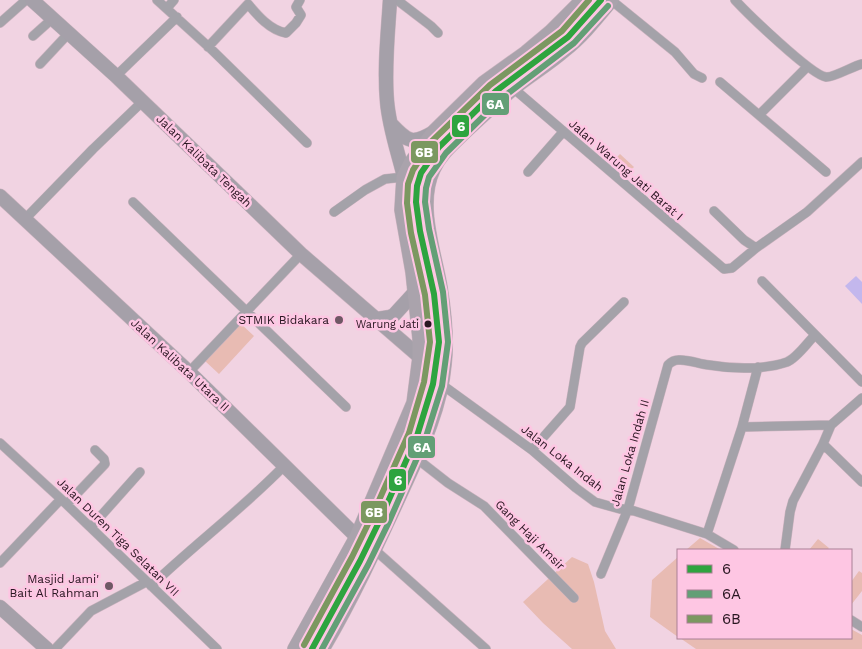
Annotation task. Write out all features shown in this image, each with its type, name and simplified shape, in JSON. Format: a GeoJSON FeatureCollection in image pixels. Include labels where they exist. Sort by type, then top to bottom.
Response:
{"type":"FeatureCollection","features":[{"type":"Feature","properties":{"kind":"main road"},"geometry":{"type":"LineString","coordinates":[[295,649],[357,537],[414,403],[420,357],[416,291],[402,210],[404,177],[411,163],[435,131],[484,83],[551,32],[583,0]]}},
{"type":"Feature","properties":{"kind":"main road"},"geometry":{"type":"LineString","coordinates":[[322,649],[375,550],[427,433],[441,384],[445,345],[443,309],[426,214],[427,186],[430,175],[440,158],[482,115],[513,88],[577,39],[611,0]]}},
{"type":"Feature","properties":{"kind":"street"},"geometry":{"type":"LineString","coordinates":[[0,23],[26,0]]}},
{"type":"Feature","properties":{"kind":"street","name":"Jalan Kalibata Tengah"},"geometry":{"type":"LineString","coordinates":[[32,0],[116,76],[302,254],[420,357]]}},
{"type":"Feature","properties":{"kind":"street"},"geometry":{"type":"LineString","coordinates":[[157,0],[307,142]]}},
{"type":"Feature","properties":{"kind":"street"},"geometry":{"type":"LineString","coordinates":[[167,8],[174,0]]}},
{"type":"Feature","properties":{"kind":"street"},"geometry":{"type":"LineString","coordinates":[[208,47],[248,4],[265,22],[277,31],[286,33],[300,16],[296,7],[300,0]]}},
{"type":"Feature","properties":{"kind":"street"},"geometry":{"type":"LineString","coordinates":[[334,212],[365,190],[385,179],[404,177],[390,124],[386,78],[384,29],[390,0]]}},
{"type":"Feature","properties":{"kind":"street"},"geometry":{"type":"LineString","coordinates":[[396,0],[438,33]]}},
{"type":"Feature","properties":{"kind":"street"},"geometry":{"type":"LineString","coordinates":[[611,0],[675,52],[694,74],[702,78]]}},
{"type":"Feature","properties":{"kind":"street"},"geometry":{"type":"LineString","coordinates":[[735,0],[807,67],[825,78],[833,77],[862,64]]}},
{"type":"Feature","properties":{"kind":"street"},"geometry":{"type":"LineString","coordinates":[[116,76],[176,17]]}},
{"type":"Feature","properties":{"kind":"street"},"geometry":{"type":"LineString","coordinates":[[33,36],[52,19]]}},
{"type":"Feature","properties":{"kind":"street"},"geometry":{"type":"LineString","coordinates":[[40,64],[68,34]]}},
{"type":"Feature","properties":{"kind":"street"},"geometry":{"type":"LineString","coordinates":[[760,115],[807,67]]}},
{"type":"Feature","properties":{"kind":"street"},"geometry":{"type":"LineString","coordinates":[[720,82],[826,172]]}},
{"type":"Feature","properties":{"kind":"street","name":"Jalan Warung Jati Barat I"},"geometry":{"type":"LineString","coordinates":[[513,88],[724,269],[732,268],[756,248]]}},
{"type":"Feature","properties":{"kind":"street"},"geometry":{"type":"LineString","coordinates":[[25,219],[142,102]]}},
{"type":"Feature","properties":{"kind":"street"},"geometry":{"type":"LineString","coordinates":[[390,124],[399,133],[413,140],[419,140],[435,131]]}},
{"type":"Feature","properties":{"kind":"street"},"geometry":{"type":"LineString","coordinates":[[528,172],[563,132]]}},
{"type":"Feature","properties":{"kind":"street"},"geometry":{"type":"LineString","coordinates":[[714,211],[744,240],[756,248],[807,212],[862,162]]}},
{"type":"Feature","properties":{"kind":"street","name":"Jalan Kalibata Utara II"},"geometry":{"type":"LineString","coordinates":[[0,196],[189,372],[357,537]]}},
{"type":"Feature","properties":{"kind":"street"},"geometry":{"type":"LineString","coordinates":[[133,202],[346,407]]}},
{"type":"Feature","properties":{"kind":"street"},"geometry":{"type":"LineString","coordinates":[[189,372],[302,254]]}},
{"type":"Feature","properties":{"kind":"street"},"geometry":{"type":"LineString","coordinates":[[762,281],[862,382]]}},
{"type":"Feature","properties":{"kind":"street"},"geometry":{"type":"LineString","coordinates":[[377,320],[394,315],[416,291]]}},
{"type":"Feature","properties":{"kind":"street"},"geometry":{"type":"LineString","coordinates":[[532,450],[570,407],[582,343],[624,302]]}},
{"type":"Feature","properties":{"kind":"street"},"geometry":{"type":"LineString","coordinates":[[707,534],[742,427],[758,367],[788,362],[815,335]]}},
{"type":"Feature","properties":{"kind":"street","name":"Jalan Loka Indah II"},"geometry":{"type":"LineString","coordinates":[[601,574],[628,509],[668,365],[673,361],[679,360],[733,368],[758,367]]}},
{"type":"Feature","properties":{"kind":"street","name":"Jalan Loka Indah"},"geometry":{"type":"LineString","coordinates":[[441,384],[532,450],[594,502],[620,509],[628,509],[707,534],[732,549]]}},
{"type":"Feature","properties":{"kind":"street"},"geometry":{"type":"LineString","coordinates":[[785,549],[793,501],[831,425],[862,398]]}},
{"type":"Feature","properties":{"kind":"street"},"geometry":{"type":"LineString","coordinates":[[742,427],[831,425]]}},
{"type":"Feature","properties":{"kind":"street","name":"Jalan Duren Tiga Selatan VII"},"geometry":{"type":"LineString","coordinates":[[0,443],[91,527],[217,649]]}},
{"type":"Feature","properties":{"kind":"street"},"geometry":{"type":"LineString","coordinates":[[823,444],[862,482]]}},
{"type":"Feature","properties":{"kind":"street"},"geometry":{"type":"LineString","coordinates":[[0,563],[105,464],[104,459],[95,450]]}},
{"type":"Feature","properties":{"kind":"street","name":"Gang Haji Amsir"},"geometry":{"type":"LineString","coordinates":[[416,458],[448,483],[484,506],[574,598]]}},
{"type":"Feature","properties":{"kind":"street"},"geometry":{"type":"LineString","coordinates":[[55,649],[91,611],[148,584],[250,500],[284,466]]}},
{"type":"Feature","properties":{"kind":"street"},"geometry":{"type":"LineString","coordinates":[[91,527],[140,472]]}},
{"type":"Feature","properties":{"kind":"street"},"geometry":{"type":"LineString","coordinates":[[375,550],[486,649]]}},
{"type":"Feature","properties":{"kind":"street"},"geometry":{"type":"LineString","coordinates":[[0,607],[47,649]]}},
{"type":"Feature","properties":{"kind":"shaded area"},"geometry":{"type":"Polygon","coordinates":[[[620,154],[634,167],[626,175],[612,162],[620,154]]]}},
{"type":"Feature","properties":{"kind":"shaded area"},"geometry":{"type":"Polygon","coordinates":[[[856,276],[862,282],[862,304],[845,286],[856,276]]]}},
{"type":"Feature","properties":{"kind":"shaded area"},"geometry":{"type":"Polygon","coordinates":[[[240,323],[254,336],[219,374],[205,361],[240,323]]]}},
{"type":"Feature","properties":{"kind":"shaded area"},"geometry":{"type":"Polygon","coordinates":[[[700,538],[719,549],[687,549],[700,538]]]}},
{"type":"Feature","properties":{"kind":"shaded area"},"geometry":{"type":"Polygon","coordinates":[[[818,539],[829,548],[828,549],[810,549],[818,539]]]}},
{"type":"Feature","properties":{"kind":"shaded area"},"geometry":{"type":"Polygon","coordinates":[[[572,557],[588,564],[605,631],[616,649],[572,649],[523,602],[572,557]]]}},
{"type":"Feature","properties":{"kind":"shaded area"},"geometry":{"type":"Polygon","coordinates":[[[677,558],[677,636],[650,617],[652,580],[677,558]]]}},
{"type":"Feature","properties":{"kind":"shaded area"},"geometry":{"type":"Polygon","coordinates":[[[859,571],[862,573],[862,591],[852,604],[852,581],[859,571]]]}},
{"type":"Feature","properties":{"kind":"shaded area"},"geometry":{"type":"Polygon","coordinates":[[[852,630],[862,635],[862,649],[696,649],[681,639],[852,639],[852,630]]]}},
{"type":"Feature","properties":{"kind":"transit line","name":"6B"},"geometry":{"type":"LineString","coordinates":[[304,645],[372,516],[409,433],[424,382],[430,342],[425,295],[411,233],[407,203],[408,184],[413,170],[432,141],[490,85],[562,31],[589,0]]}},
{"type":"Feature","properties":{"kind":"transit line","name":"6"},"geometry":{"type":"LineString","coordinates":[[312,649],[380,520],[417,436],[433,384],[439,342],[434,294],[420,231],[416,202],[417,186],[421,173],[439,147],[496,91],[568,37],[601,0]]}},
{"type":"Feature","properties":{"kind":"transit line","name":"6A"},"geometry":{"type":"LineString","coordinates":[[322,649],[388,524],[425,440],[442,386],[448,342],[443,292],[425,202],[429,177],[446,153],[502,98],[574,43],[608,6]]}},
{"type":"Feature","properties":{"kind":"place","name":"STMIK Bidakara"},"geometry":{"type":"Point","coordinates":[339,320]}},
{"type":"Feature","properties":{"kind":"place","name":"Warung Jati"},"geometry":{"type":"Point","coordinates":[428,324]}},
{"type":"Feature","properties":{"kind":"place","name":"Masjid Jami' Bait Al Rahman"},"geometry":{"type":"Point","coordinates":[109,586]}}]}
